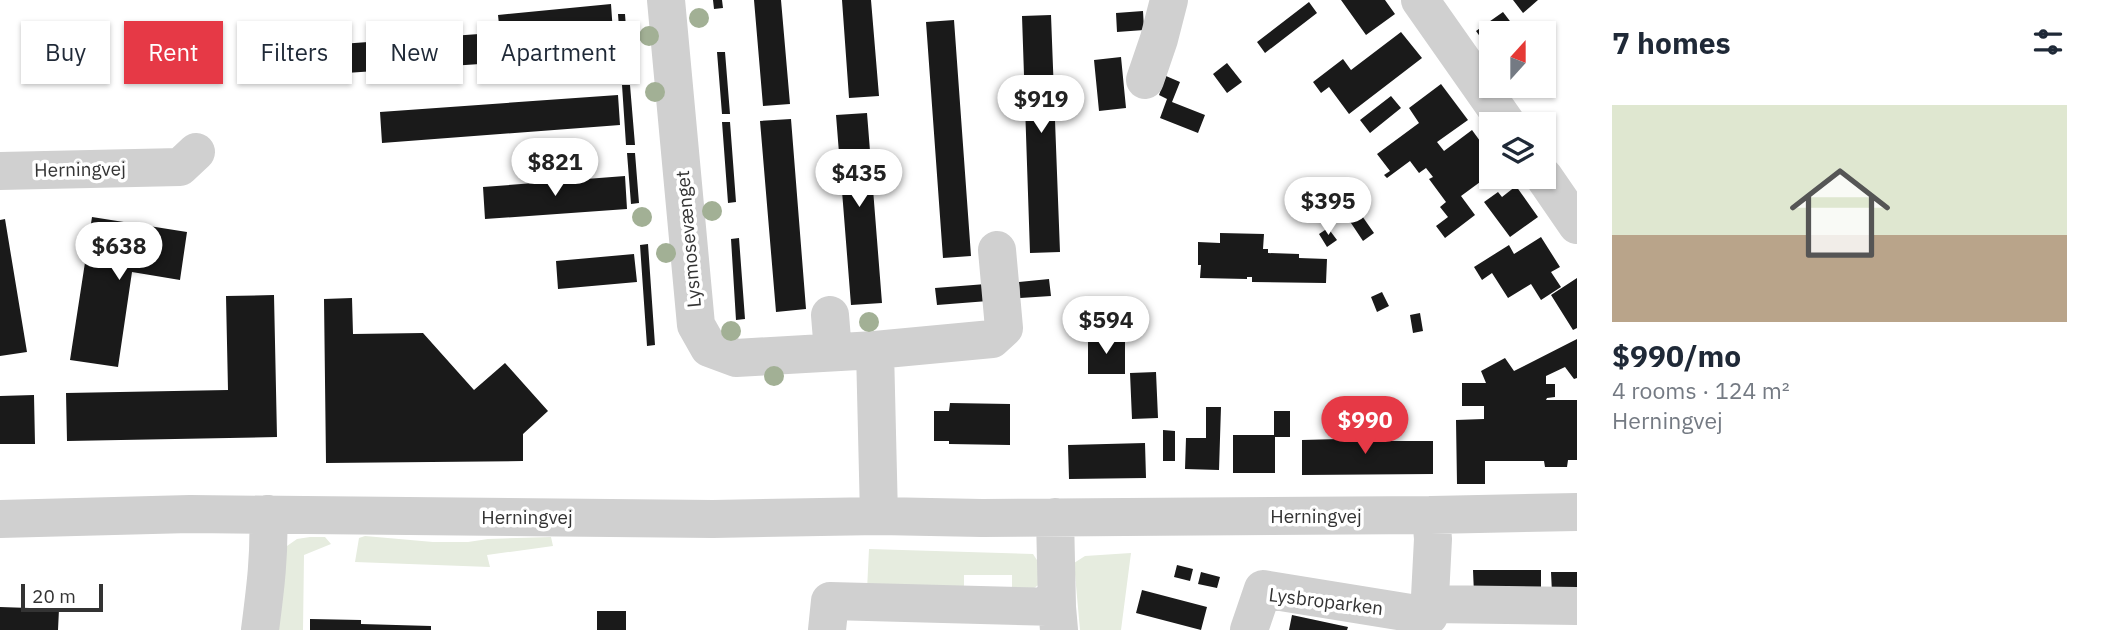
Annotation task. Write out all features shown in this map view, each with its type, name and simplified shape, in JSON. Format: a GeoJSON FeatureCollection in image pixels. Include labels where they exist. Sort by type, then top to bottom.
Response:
{"type":"FeatureCollection","features":[{"type":"Feature","properties":{"kind":"street","name":"Lysmosevænget"},"geometry":{"type":"LineString","coordinates":[[666,0],[696,325],[709,348],[736,358],[832,334],[875,350],[992,340],[1004,328],[997,250]]}},
{"type":"Feature","properties":{"kind":"street"},"geometry":{"type":"LineString","coordinates":[[1145,80],[1169,0]]}},
{"type":"Feature","properties":{"kind":"street"},"geometry":{"type":"LineString","coordinates":[[1420,0],[1499,112]]}},
{"type":"Feature","properties":{"kind":"street","name":"Herningvej"},"geometry":{"type":"LineString","coordinates":[[0,171],[180,167],[196,152]]}},
{"type":"Feature","properties":{"kind":"street"},"geometry":{"type":"LineString","coordinates":[[1552,189],[1577,225]]}},
{"type":"Feature","properties":{"kind":"street"},"geometry":{"type":"LineString","coordinates":[[875,350],[879,516]]}},
{"type":"Feature","properties":{"kind":"street","name":"Herningvej"},"geometry":{"type":"LineString","coordinates":[[0,519],[268,514],[713,519],[1577,512]]}},
{"type":"Feature","properties":{"kind":"street"},"geometry":{"type":"LineString","coordinates":[[260,630],[269,540],[268,514]]}},
{"type":"Feature","properties":{"kind":"street"},"geometry":{"type":"LineString","coordinates":[[1430,617],[1433,539],[1431,515]]}},
{"type":"Feature","properties":{"kind":"street"},"geometry":{"type":"LineString","coordinates":[[827,630],[830,601],[1058,618],[1055,517]]}},
{"type":"Feature","properties":{"kind":"street","name":"Lysbroparken"},"geometry":{"type":"LineString","coordinates":[[1249,630],[1263,589],[1430,617],[1577,606]]}},
{"type":"Feature","properties":{"kind":"shaded area"},"geometry":{"type":"Polygon","coordinates":[[[365,536],[433,542],[551,537],[553,546],[487,555],[490,567],[355,562],[359,538],[365,536]]]}},
{"type":"Feature","properties":{"kind":"shaded area"},"geometry":{"type":"Polygon","coordinates":[[[325,537],[331,544],[304,555],[303,630],[272,630],[287,546],[297,539],[325,537]]]}},
{"type":"Feature","properties":{"kind":"shaded area"},"geometry":{"type":"Polygon","coordinates":[[[869,549],[1033,554],[1046,574],[1041,583],[1026,594],[1012,592],[1012,575],[964,575],[964,591],[867,590],[869,549]]]}},
{"type":"Feature","properties":{"kind":"shaded area"},"geometry":{"type":"Polygon","coordinates":[[[1131,553],[1121,630],[1080,630],[1074,563],[1085,556],[1131,553]]]}},
{"type":"Feature","properties":{"kind":"building"},"geometry":{"type":"Polygon","coordinates":[[[713,0],[722,0],[723,8],[714,9],[713,0]]]}},
{"type":"Feature","properties":{"kind":"building"},"geometry":{"type":"Polygon","coordinates":[[[754,0],[781,0],[790,104],[763,106],[754,0]]]}},
{"type":"Feature","properties":{"kind":"building"},"geometry":{"type":"Polygon","coordinates":[[[842,0],[871,0],[879,96],[849,98],[842,0]]]}},
{"type":"Feature","properties":{"kind":"building"},"geometry":{"type":"Polygon","coordinates":[[[1341,0],[1385,0],[1395,14],[1366,35],[1341,0]]]}},
{"type":"Feature","properties":{"kind":"building"},"geometry":{"type":"Polygon","coordinates":[[[1513,0],[1538,0],[1523,13],[1513,0]]]}},
{"type":"Feature","properties":{"kind":"building"},"geometry":{"type":"Polygon","coordinates":[[[1309,2],[1317,13],[1265,53],[1257,42],[1309,2]]]}},
{"type":"Feature","properties":{"kind":"building"},"geometry":{"type":"Polygon","coordinates":[[[611,4],[612,21],[499,21],[498,15],[611,4]]]}},
{"type":"Feature","properties":{"kind":"building"},"geometry":{"type":"Polygon","coordinates":[[[1143,11],[1144,30],[1117,32],[1116,13],[1143,11]]]}},
{"type":"Feature","properties":{"kind":"building"},"geometry":{"type":"Polygon","coordinates":[[[1503,12],[1510,21],[1490,21],[1503,12]]]}},
{"type":"Feature","properties":{"kind":"building"},"geometry":{"type":"Polygon","coordinates":[[[618,14],[625,14],[626,21],[619,21],[618,14]]]}},
{"type":"Feature","properties":{"kind":"building"},"geometry":{"type":"Polygon","coordinates":[[[1051,15],[1060,252],[1030,253],[1022,16],[1051,15]]]}},
{"type":"Feature","properties":{"kind":"building"},"geometry":{"type":"Polygon","coordinates":[[[954,20],[971,256],[943,258],[926,22],[954,20]]]}},
{"type":"Feature","properties":{"kind":"building"},"geometry":{"type":"Polygon","coordinates":[[[1401,32],[1422,58],[1349,114],[1329,87],[1321,93],[1313,82],[1343,59],[1351,70],[1401,32]]]}},
{"type":"Feature","properties":{"kind":"building"},"geometry":{"type":"Polygon","coordinates":[[[477,34],[477,64],[463,65],[463,35],[477,34]]]}},
{"type":"Feature","properties":{"kind":"building"},"geometry":{"type":"Polygon","coordinates":[[[366,42],[366,72],[352,73],[352,43],[366,42]]]}},
{"type":"Feature","properties":{"kind":"building"},"geometry":{"type":"Polygon","coordinates":[[[717,52],[725,52],[730,114],[722,114],[717,52]]]}},
{"type":"Feature","properties":{"kind":"building"},"geometry":{"type":"Polygon","coordinates":[[[1121,57],[1126,108],[1099,111],[1094,60],[1121,57]]]}},
{"type":"Feature","properties":{"kind":"building"},"geometry":{"type":"Polygon","coordinates":[[[1227,63],[1242,82],[1227,93],[1213,74],[1227,63]]]}},
{"type":"Feature","properties":{"kind":"building"},"geometry":{"type":"Polygon","coordinates":[[[1166,76],[1180,82],[1172,102],[1205,115],[1198,133],[1160,118],[1167,99],[1159,95],[1166,76]]]}},
{"type":"Feature","properties":{"kind":"building"},"geometry":{"type":"Polygon","coordinates":[[[1441,84],[1468,120],[1437,142],[1444,151],[1472,130],[1479,140],[1479,183],[1461,196],[1475,215],[1445,238],[1436,226],[1448,217],[1440,207],[1446,202],[1429,179],[1433,177],[1426,168],[1419,173],[1410,161],[1387,178],[1384,175],[1390,171],[1377,154],[1419,123],[1409,108],[1441,84]]]}},
{"type":"Feature","properties":{"kind":"building"},"geometry":{"type":"Polygon","coordinates":[[[622,85],[630,85],[635,145],[626,145],[622,85]]]}},
{"type":"Feature","properties":{"kind":"building"},"geometry":{"type":"Polygon","coordinates":[[[618,95],[620,125],[382,143],[380,112],[618,95]]]}},
{"type":"Feature","properties":{"kind":"building"},"geometry":{"type":"Polygon","coordinates":[[[1391,96],[1401,108],[1370,133],[1360,120],[1391,96]]]}},
{"type":"Feature","properties":{"kind":"building"},"geometry":{"type":"Polygon","coordinates":[[[867,113],[882,303],[851,305],[836,115],[867,113]]]}},
{"type":"Feature","properties":{"kind":"building"},"geometry":{"type":"Polygon","coordinates":[[[791,119],[806,309],[776,312],[760,121],[791,119]]]}},
{"type":"Feature","properties":{"kind":"building"},"geometry":{"type":"Polygon","coordinates":[[[722,122],[730,122],[736,202],[728,203],[722,122]]]}},
{"type":"Feature","properties":{"kind":"building"},"geometry":{"type":"Polygon","coordinates":[[[627,153],[635,153],[639,203],[631,204],[627,153]]]}},
{"type":"Feature","properties":{"kind":"building"},"geometry":{"type":"Polygon","coordinates":[[[625,176],[627,209],[485,219],[483,187],[625,176]]]}},
{"type":"Feature","properties":{"kind":"building"},"geometry":{"type":"Polygon","coordinates":[[[1512,189],[1518,189],[1538,217],[1510,237],[1484,202],[1498,192],[1502,197],[1512,189]]]}},
{"type":"Feature","properties":{"kind":"building"},"geometry":{"type":"Polygon","coordinates":[[[1360,213],[1374,233],[1363,241],[1349,220],[1360,213]]]}},
{"type":"Feature","properties":{"kind":"building"},"geometry":{"type":"Polygon","coordinates":[[[92,217],[187,232],[180,280],[132,272],[118,367],[70,360],[92,217]]]}},
{"type":"Feature","properties":{"kind":"building"},"geometry":{"type":"Polygon","coordinates":[[[5,219],[27,352],[0,356],[0,220],[5,219]]]}},
{"type":"Feature","properties":{"kind":"building"},"geometry":{"type":"Polygon","coordinates":[[[1328,228],[1337,240],[1327,247],[1319,234],[1328,228]]]}},
{"type":"Feature","properties":{"kind":"building"},"geometry":{"type":"Polygon","coordinates":[[[1220,233],[1264,234],[1263,249],[1268,249],[1268,253],[1299,254],[1299,258],[1327,259],[1326,283],[1252,282],[1252,277],[1200,278],[1198,242],[1220,243],[1220,233]]]}},
{"type":"Feature","properties":{"kind":"building"},"geometry":{"type":"Polygon","coordinates":[[[1541,237],[1560,267],[1551,272],[1561,287],[1541,300],[1531,284],[1508,298],[1492,273],[1482,280],[1474,267],[1509,245],[1514,254],[1541,237]]]}},
{"type":"Feature","properties":{"kind":"building"},"geometry":{"type":"Polygon","coordinates":[[[739,238],[745,319],[736,320],[731,239],[739,238]]]}},
{"type":"Feature","properties":{"kind":"building"},"geometry":{"type":"Polygon","coordinates":[[[648,244],[655,345],[647,346],[640,245],[648,244]]]}},
{"type":"Feature","properties":{"kind":"building"},"geometry":{"type":"Polygon","coordinates":[[[634,254],[637,282],[558,289],[556,261],[634,254]]]}},
{"type":"Feature","properties":{"kind":"building"},"geometry":{"type":"Polygon","coordinates":[[[1577,278],[1577,328],[1573,330],[1551,295],[1577,278]]]}},
{"type":"Feature","properties":{"kind":"building"},"geometry":{"type":"Polygon","coordinates":[[[1049,279],[1051,296],[1020,298],[1019,282],[1049,279]]]}},
{"type":"Feature","properties":{"kind":"building"},"geometry":{"type":"Polygon","coordinates":[[[986,284],[988,301],[937,305],[935,288],[986,284]]]}},
{"type":"Feature","properties":{"kind":"building"},"geometry":{"type":"Polygon","coordinates":[[[1382,292],[1389,306],[1377,312],[1371,297],[1382,292]]]}},
{"type":"Feature","properties":{"kind":"building"},"geometry":{"type":"Polygon","coordinates":[[[274,295],[277,437],[67,441],[66,393],[228,390],[226,296],[274,295]]]}},
{"type":"Feature","properties":{"kind":"building"},"geometry":{"type":"Polygon","coordinates":[[[352,298],[353,334],[423,333],[474,390],[505,363],[548,411],[523,434],[523,461],[326,463],[324,299],[352,298]]]}},
{"type":"Feature","properties":{"kind":"building"},"geometry":{"type":"Polygon","coordinates":[[[1420,313],[1423,331],[1413,333],[1410,315],[1420,313]]]}},
{"type":"Feature","properties":{"kind":"building"},"geometry":{"type":"Polygon","coordinates":[[[1088,337],[1125,337],[1125,374],[1088,374],[1088,337]]]}},
{"type":"Feature","properties":{"kind":"building"},"geometry":{"type":"Polygon","coordinates":[[[1577,339],[1577,378],[1574,379],[1565,367],[1546,376],[1546,384],[1555,384],[1555,397],[1546,400],[1577,400],[1577,460],[1568,460],[1567,467],[1545,467],[1544,461],[1485,461],[1485,484],[1457,484],[1456,420],[1484,419],[1484,406],[1462,406],[1462,383],[1486,383],[1481,371],[1505,358],[1514,371],[1577,339]]]}},
{"type":"Feature","properties":{"kind":"building"},"geometry":{"type":"Polygon","coordinates":[[[1156,372],[1158,418],[1132,419],[1130,373],[1156,372]]]}},
{"type":"Feature","properties":{"kind":"building"},"geometry":{"type":"Polygon","coordinates":[[[34,395],[35,444],[0,444],[0,396],[34,395]]]}},
{"type":"Feature","properties":{"kind":"building"},"geometry":{"type":"Polygon","coordinates":[[[950,403],[1010,404],[1010,445],[949,444],[949,441],[934,441],[934,411],[949,411],[950,403]]]}},
{"type":"Feature","properties":{"kind":"building"},"geometry":{"type":"Polygon","coordinates":[[[1206,407],[1221,407],[1219,470],[1185,469],[1186,438],[1206,438],[1206,407]]]}},
{"type":"Feature","properties":{"kind":"building"},"geometry":{"type":"Polygon","coordinates":[[[1274,411],[1290,411],[1290,437],[1275,437],[1275,473],[1233,473],[1233,435],[1274,435],[1274,411]]]}},
{"type":"Feature","properties":{"kind":"building"},"geometry":{"type":"Polygon","coordinates":[[[1339,422],[1355,422],[1355,441],[1433,441],[1433,474],[1302,475],[1302,440],[1339,439],[1339,422]]]}},
{"type":"Feature","properties":{"kind":"building"},"geometry":{"type":"Polygon","coordinates":[[[1163,430],[1175,431],[1175,461],[1163,461],[1163,430]]]}},
{"type":"Feature","properties":{"kind":"building"},"geometry":{"type":"Polygon","coordinates":[[[1145,443],[1146,478],[1069,479],[1068,445],[1145,443]]]}},
{"type":"Feature","properties":{"kind":"building"},"geometry":{"type":"Polygon","coordinates":[[[1177,565],[1193,569],[1190,581],[1174,577],[1177,565]]]}},
{"type":"Feature","properties":{"kind":"building"},"geometry":{"type":"Polygon","coordinates":[[[1473,570],[1541,570],[1541,594],[1474,594],[1473,570]]]}},
{"type":"Feature","properties":{"kind":"building"},"geometry":{"type":"Polygon","coordinates":[[[1201,572],[1220,577],[1217,588],[1198,584],[1201,572]]]}},
{"type":"Feature","properties":{"kind":"building"},"geometry":{"type":"Polygon","coordinates":[[[1551,572],[1577,572],[1577,592],[1552,593],[1551,572]]]}},
{"type":"Feature","properties":{"kind":"building"},"geometry":{"type":"Polygon","coordinates":[[[1142,590],[1207,607],[1201,630],[1136,613],[1142,590]]]}},
{"type":"Feature","properties":{"kind":"building"},"geometry":{"type":"Polygon","coordinates":[[[0,607],[59,609],[58,630],[0,630],[0,607]]]}},
{"type":"Feature","properties":{"kind":"building"},"geometry":{"type":"Polygon","coordinates":[[[597,611],[626,611],[626,630],[597,630],[597,611]]]}},
{"type":"Feature","properties":{"kind":"building"},"geometry":{"type":"Polygon","coordinates":[[[1292,615],[1348,627],[1347,630],[1289,630],[1292,615]]]}},
{"type":"Feature","properties":{"kind":"building"},"geometry":{"type":"Polygon","coordinates":[[[310,619],[431,626],[431,630],[310,630],[310,619]]]}}]}
